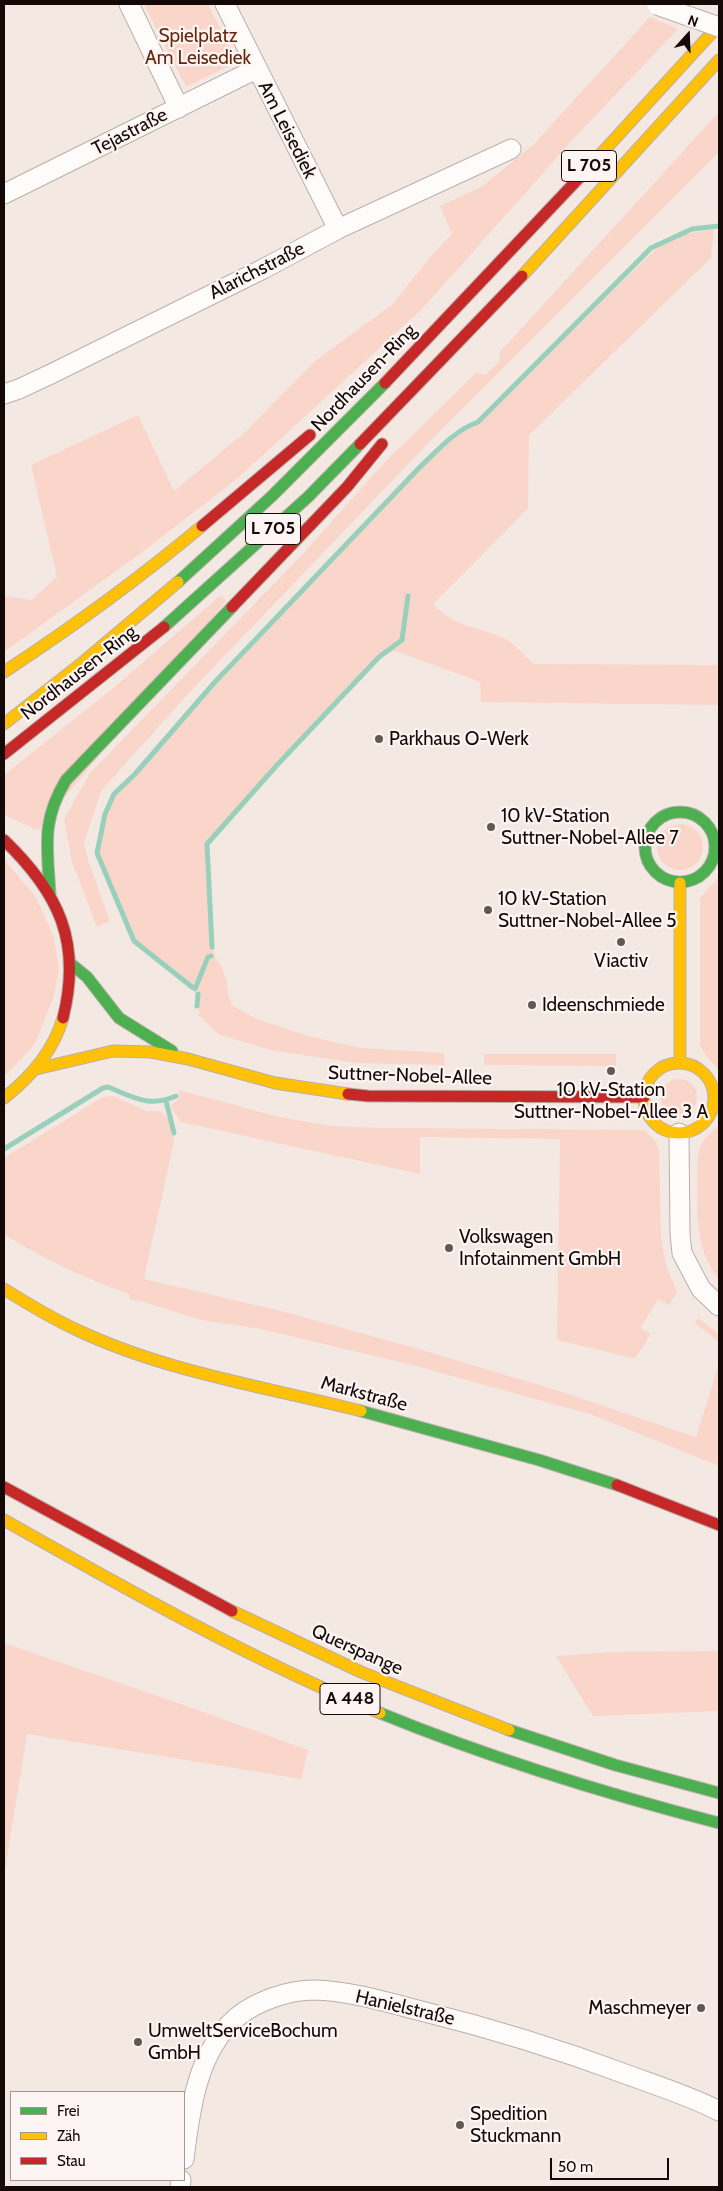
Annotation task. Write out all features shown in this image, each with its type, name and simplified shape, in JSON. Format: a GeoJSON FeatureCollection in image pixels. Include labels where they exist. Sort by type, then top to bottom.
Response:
{"type":"FeatureCollection","features":[{"type":"Feature","properties":{"kind":"main road","name":"Nordhausen-Ring"},"geometry":{"type":"LineString","coordinates":[[4,724],[109,642],[235,530],[307,462],[460,305],[719,26]]}},
{"type":"Feature","properties":{"kind":"main road","name":"Nordhausen-Ring"},"geometry":{"type":"LineString","coordinates":[[4,754],[158,632],[308,497],[519,279],[719,60]]}},
{"type":"Feature","properties":{"kind":"main road"},"geometry":{"type":"LineString","coordinates":[[414,405],[519,279]]}},
{"type":"Feature","properties":{"kind":"main road"},"geometry":{"type":"LineString","coordinates":[[357,394],[460,305]]}},
{"type":"Feature","properties":{"kind":"main road"},"geometry":{"type":"LineString","coordinates":[[4,672],[33,653],[176,548],[320,426]]}},
{"type":"Feature","properties":{"kind":"main road"},"geometry":{"type":"LineString","coordinates":[[50,896],[50,867],[46,847],[46,827],[54,798],[66,780],[347,487],[390,435]]}},
{"type":"Feature","properties":{"kind":"main road"},"geometry":{"type":"LineString","coordinates":[[672,813],[690,813],[706,823],[718,847],[705,873],[698,878],[680,883],[662,878],[649,864],[645,847],[650,829],[656,822],[672,813]]}},
{"type":"Feature","properties":{"kind":"main road"},"geometry":{"type":"LineString","coordinates":[[4,840],[50,896],[63,922],[71,964],[70,994],[63,1024],[52,1046],[36,1069],[4,1098]]}},
{"type":"Feature","properties":{"kind":"main road"},"geometry":{"type":"LineString","coordinates":[[680,883],[680,1062]]}},
{"type":"Feature","properties":{"kind":"main road","name":"Suttner-Nobel-Allee"},"geometry":{"type":"LineString","coordinates":[[71,964],[87,977],[119,1018],[180,1056]]}},
{"type":"Feature","properties":{"kind":"main road","name":"Suttner-Nobel-Allee"},"geometry":{"type":"LineString","coordinates":[[36,1069],[112,1051],[125,1050],[180,1056],[284,1085],[368,1096],[644,1098]]}},
{"type":"Feature","properties":{"kind":"main road"},"geometry":{"type":"LineString","coordinates":[[680,1062],[692,1064],[708,1077],[715,1097],[713,1108],[708,1118],[700,1126],[690,1131],[679,1133],[670,1132],[654,1123],[649,1115],[644,1098],[646,1086],[651,1076],[664,1066],[680,1062]]}},
{"type":"Feature","properties":{"kind":"main road","name":"Markstraße"},"geometry":{"type":"LineString","coordinates":[[4,1289],[42,1313],[73,1328],[150,1358],[228,1379],[323,1401],[554,1464],[620,1485],[687,1510],[719,1525]]}},
{"type":"Feature","properties":{"kind":"main road","name":"Querspange"},"geometry":{"type":"LineString","coordinates":[[4,1487],[167,1577],[340,1663],[427,1700],[505,1729],[648,1774],[719,1793]]}},
{"type":"Feature","properties":{"kind":"main road","name":"A 448"},"geometry":{"type":"LineString","coordinates":[[4,1520],[190,1623],[282,1669],[372,1709],[475,1750],[575,1784],[719,1823]]}},
{"type":"Feature","properties":{"kind":"street"},"geometry":{"type":"LineString","coordinates":[[129,4],[179,108]]}},
{"type":"Feature","properties":{"kind":"street","name":"Am Leisediek"},"geometry":{"type":"LineString","coordinates":[[225,4],[338,229]]}},
{"type":"Feature","properties":{"kind":"street"},"geometry":{"type":"LineString","coordinates":[[656,4],[719,26]]}},
{"type":"Feature","properties":{"kind":"street","name":"Tejastraße"},"geometry":{"type":"LineString","coordinates":[[4,194],[256,68]]}},
{"type":"Feature","properties":{"kind":"street","name":"Alarichstraße"},"geometry":{"type":"LineString","coordinates":[[4,394],[62,369],[264,269],[338,229],[510,149]]}},
{"type":"Feature","properties":{"kind":"street"},"geometry":{"type":"LineString","coordinates":[[679,1133],[680,1234],[682,1253],[701,1289],[719,1306]]}},
{"type":"Feature","properties":{"kind":"street","name":"Hanielstraße"},"geometry":{"type":"LineString","coordinates":[[185,2152],[201,2073],[214,2042],[237,2017],[264,2001],[293,1992],[333,1992],[370,1998],[484,2028],[596,2063],[719,2110]]}},
{"type":"Feature","properties":{"kind":"green space","name":"Spielplatz Am Leisediek"},"geometry":{"type":"Polygon","coordinates":[[[144,4],[208,4],[237,62],[186,87],[144,4]]]}},
{"type":"Feature","properties":{"kind":"green space"},"geometry":{"type":"Polygon","coordinates":[[[650,17],[678,29],[576,136],[423,308],[238,478],[141,553],[4,652],[4,596],[31,600],[57,577],[31,465],[138,415],[174,491],[243,434],[315,361],[393,304],[431,256],[452,234],[440,206],[481,187],[533,145],[650,17]]]}},
{"type":"Feature","properties":{"kind":"green space"},"geometry":{"type":"Polygon","coordinates":[[[719,112],[719,152],[435,436],[187,695],[101,791],[84,842],[88,860],[110,921],[97,927],[72,862],[64,819],[90,773],[302,555],[383,464],[476,373],[485,375],[499,362],[500,352],[719,112]]]}},
{"type":"Feature","properties":{"kind":"green space"},"geometry":{"type":"Polygon","coordinates":[[[714,229],[711,258],[529,435],[528,508],[433,604],[458,622],[505,639],[534,664],[719,665],[719,705],[481,702],[480,682],[396,651],[380,655],[207,845],[215,957],[221,965],[227,982],[228,995],[233,1006],[257,1019],[308,1036],[360,1048],[444,1053],[445,1065],[358,1063],[275,1051],[220,1035],[199,1016],[198,987],[211,957],[210,953],[193,986],[137,942],[99,853],[99,837],[106,810],[116,794],[199,703],[452,436],[467,429],[657,248],[685,234],[714,229]]]}},
{"type":"Feature","properties":{"kind":"green space"},"geometry":{"type":"Polygon","coordinates":[[[221,595],[226,601],[38,830],[4,815],[4,775],[111,690],[221,595]]]}},
{"type":"Feature","properties":{"kind":"green space"},"geometry":{"type":"Polygon","coordinates":[[[680,824],[693,828],[699,834],[703,847],[699,860],[693,866],[680,870],[667,866],[661,860],[657,847],[661,834],[667,828],[680,824]]]}},
{"type":"Feature","properties":{"kind":"green space"},"geometry":{"type":"Polygon","coordinates":[[[4,859],[35,896],[53,935],[59,968],[54,996],[35,1044],[4,1077],[4,859]]]}},
{"type":"Feature","properties":{"kind":"green space"},"geometry":{"type":"Polygon","coordinates":[[[719,877],[719,1070],[706,1056],[700,1045],[700,898],[719,877]]]}},
{"type":"Feature","properties":{"kind":"green space"},"geometry":{"type":"Polygon","coordinates":[[[484,1054],[616,1054],[616,1066],[484,1065],[484,1054]]]}},
{"type":"Feature","properties":{"kind":"green space"},"geometry":{"type":"Polygon","coordinates":[[[679,1079],[686,1080],[692,1084],[696,1090],[696,1104],[692,1110],[686,1114],[679,1115],[672,1114],[666,1110],[662,1104],[661,1097],[662,1090],[666,1084],[672,1080],[679,1079]]]}},
{"type":"Feature","properties":{"kind":"green space"},"geometry":{"type":"Polygon","coordinates":[[[179,1090],[279,1117],[331,1126],[644,1130],[655,1141],[659,1151],[661,1237],[666,1265],[677,1292],[669,1305],[658,1299],[640,1328],[651,1334],[636,1357],[633,1358],[557,1340],[560,1139],[420,1137],[420,1174],[181,1122],[170,1106],[179,1099],[179,1090]]]}},
{"type":"Feature","properties":{"kind":"green space"},"geometry":{"type":"Polygon","coordinates":[[[113,1096],[147,1111],[159,1111],[169,1118],[174,1141],[144,1279],[285,1312],[422,1350],[559,1391],[696,1437],[719,1364],[719,1466],[593,1415],[416,1366],[261,1329],[201,1320],[140,1301],[130,1300],[129,1294],[65,1268],[4,1234],[4,1158],[103,1097],[113,1096]]]}},
{"type":"Feature","properties":{"kind":"green space"},"geometry":{"type":"Polygon","coordinates":[[[719,1124],[719,1279],[706,1257],[699,1233],[697,1169],[701,1144],[719,1124]]]}},
{"type":"Feature","properties":{"kind":"green space"},"geometry":{"type":"Polygon","coordinates":[[[698,1318],[719,1334],[719,1342],[695,1323],[698,1318]]]}},
{"type":"Feature","properties":{"kind":"green space"},"geometry":{"type":"Polygon","coordinates":[[[4,1643],[308,1750],[301,1779],[27,1734],[4,1876],[4,1643]]]}},
{"type":"Feature","properties":{"kind":"green space"},"geometry":{"type":"Polygon","coordinates":[[[719,1651],[719,1711],[593,1716],[556,1656],[612,1652],[719,1651]]]}},
{"type":"Feature","properties":{"kind":"waterway"},"geometry":{"type":"LineString","coordinates":[[192,987],[134,941],[97,853],[105,814],[114,794],[135,774],[214,683],[419,468],[454,436],[478,422],[651,248],[692,229],[719,226]]}},
{"type":"Feature","properties":{"kind":"waterway"},"geometry":{"type":"LineString","coordinates":[[212,947],[207,844],[278,764],[379,657],[402,640],[408,596]]}},
{"type":"Feature","properties":{"kind":"waterway"},"geometry":{"type":"LineString","coordinates":[[195,989],[208,957],[211,956]]}},
{"type":"Feature","properties":{"kind":"waterway"},"geometry":{"type":"LineString","coordinates":[[197,1006],[198,994]]}},
{"type":"Feature","properties":{"kind":"waterway"},"geometry":{"type":"LineString","coordinates":[[4,1149],[103,1088],[108,1087],[141,1100],[149,1101],[158,1101],[176,1096]]}},
{"type":"Feature","properties":{"kind":"waterway"},"geometry":{"type":"LineString","coordinates":[[166,1101],[174,1133]]}},
{"type":"Feature","properties":{"kind":"traffic: fast"},"geometry":{"type":"LineString","coordinates":[[178,582],[272,496],[385,383]]}},
{"type":"Feature","properties":{"kind":"traffic: fast"},"geometry":{"type":"LineString","coordinates":[[164,627],[308,497],[360,444]]}},
{"type":"Feature","properties":{"kind":"traffic: fast"},"geometry":{"type":"LineString","coordinates":[[50,896],[47,850],[49,823],[52,810],[66,780],[232,607]]}},
{"type":"Feature","properties":{"kind":"traffic: fast"},"geometry":{"type":"LineString","coordinates":[[680,812],[693,815],[705,822],[712,834],[715,847],[712,860],[705,872],[693,879],[680,882],[667,879],[655,872],[648,860],[645,847],[648,834],[655,822],[667,815],[680,812]]}},
{"type":"Feature","properties":{"kind":"traffic: fast"},"geometry":{"type":"LineString","coordinates":[[71,964],[87,977],[119,1018],[172,1051]]}},
{"type":"Feature","properties":{"kind":"traffic: fast"},"geometry":{"type":"LineString","coordinates":[[361,1411],[539,1460],[617,1485]]}},
{"type":"Feature","properties":{"kind":"traffic: fast"},"geometry":{"type":"LineString","coordinates":[[380,1713],[463,1745],[547,1774],[719,1823]]}},
{"type":"Feature","properties":{"kind":"traffic: fast"},"geometry":{"type":"LineString","coordinates":[[509,1730],[615,1765],[719,1793]]}},
{"type":"Feature","properties":{"kind":"traffic: slow"},"geometry":{"type":"LineString","coordinates":[[579,178],[719,25]]}},
{"type":"Feature","properties":{"kind":"traffic: slow"},"geometry":{"type":"LineString","coordinates":[[522,276],[719,60]]}},
{"type":"Feature","properties":{"kind":"traffic: slow"},"geometry":{"type":"LineString","coordinates":[[4,672],[105,602],[202,526]]}},
{"type":"Feature","properties":{"kind":"traffic: slow"},"geometry":{"type":"LineString","coordinates":[[4,724],[83,662],[178,582]]}},
{"type":"Feature","properties":{"kind":"traffic: slow"},"geometry":{"type":"LineString","coordinates":[[680,883],[680,1062]]}},
{"type":"Feature","properties":{"kind":"traffic: slow"},"geometry":{"type":"LineString","coordinates":[[4,1098],[40,1063],[53,1042],[63,1018]]}},
{"type":"Feature","properties":{"kind":"traffic: slow"},"geometry":{"type":"LineString","coordinates":[[36,1069],[113,1051],[151,1052],[188,1059],[275,1083],[348,1094]]}},
{"type":"Feature","properties":{"kind":"traffic: slow"},"geometry":{"type":"LineString","coordinates":[[679,1063],[692,1066],[704,1073],[711,1085],[714,1098],[711,1111],[704,1123],[692,1130],[679,1133],[666,1130],[654,1123],[647,1111],[644,1098],[647,1085],[654,1073],[666,1066],[679,1063]]}},
{"type":"Feature","properties":{"kind":"traffic: slow"},"geometry":{"type":"LineString","coordinates":[[4,1289],[67,1325],[111,1345],[146,1357],[181,1368],[361,1411]]}},
{"type":"Feature","properties":{"kind":"traffic: slow"},"geometry":{"type":"LineString","coordinates":[[4,1520],[189,1622],[284,1670],[380,1713]]}},
{"type":"Feature","properties":{"kind":"traffic: slow"},"geometry":{"type":"LineString","coordinates":[[232,1611],[361,1672],[509,1730]]}},
{"type":"Feature","properties":{"kind":"traffic: jam"},"geometry":{"type":"LineString","coordinates":[[385,383],[579,178]]}},
{"type":"Feature","properties":{"kind":"traffic: jam"},"geometry":{"type":"LineString","coordinates":[[360,444],[522,276]]}},
{"type":"Feature","properties":{"kind":"traffic: jam"},"geometry":{"type":"LineString","coordinates":[[202,526],[310,435]]}},
{"type":"Feature","properties":{"kind":"traffic: jam"},"geometry":{"type":"LineString","coordinates":[[232,607],[347,487],[382,444]]}},
{"type":"Feature","properties":{"kind":"traffic: jam"},"geometry":{"type":"LineString","coordinates":[[4,754],[164,627]]}},
{"type":"Feature","properties":{"kind":"traffic: jam"},"geometry":{"type":"LineString","coordinates":[[4,840],[39,879],[52,900],[61,920],[67,942],[70,966],[63,1018]]}},
{"type":"Feature","properties":{"kind":"traffic: jam"},"geometry":{"type":"LineString","coordinates":[[348,1094],[368,1096],[644,1097]]}},
{"type":"Feature","properties":{"kind":"traffic: jam"},"geometry":{"type":"LineString","coordinates":[[617,1485],[719,1525]]}},
{"type":"Feature","properties":{"kind":"traffic: jam"},"geometry":{"type":"LineString","coordinates":[[4,1487],[232,1611]]}},
{"type":"Feature","properties":{"kind":"place","name":"Parkhaus O-Werk"},"geometry":{"type":"Point","coordinates":[379,739]}},
{"type":"Feature","properties":{"kind":"place","name":"10 kV-Station Suttner-Nobel-Allee 7"},"geometry":{"type":"Point","coordinates":[491,827]}},
{"type":"Feature","properties":{"kind":"place","name":"10 kV-Station Suttner-Nobel-Allee 5"},"geometry":{"type":"Point","coordinates":[488,910]}},
{"type":"Feature","properties":{"kind":"place","name":"Viactiv"},"geometry":{"type":"Point","coordinates":[621,942]}},
{"type":"Feature","properties":{"kind":"place","name":"Ideenschmiede"},"geometry":{"type":"Point","coordinates":[532,1005]}},
{"type":"Feature","properties":{"kind":"place","name":"10 kV-Station Suttner-Nobel-Allee 3 A"},"geometry":{"type":"Point","coordinates":[611,1071]}},
{"type":"Feature","properties":{"kind":"place","name":"Volkswagen Infotainment GmbH"},"geometry":{"type":"Point","coordinates":[449,1248]}},
{"type":"Feature","properties":{"kind":"place","name":"Maschmeyer"},"geometry":{"type":"Point","coordinates":[701,2008]}},
{"type":"Feature","properties":{"kind":"place","name":"UmweltServiceBochum GmbH"},"geometry":{"type":"Point","coordinates":[138,2042]}},
{"type":"Feature","properties":{"kind":"place","name":"Spedition Stuckmann"},"geometry":{"type":"Point","coordinates":[460,2125]}}]}
